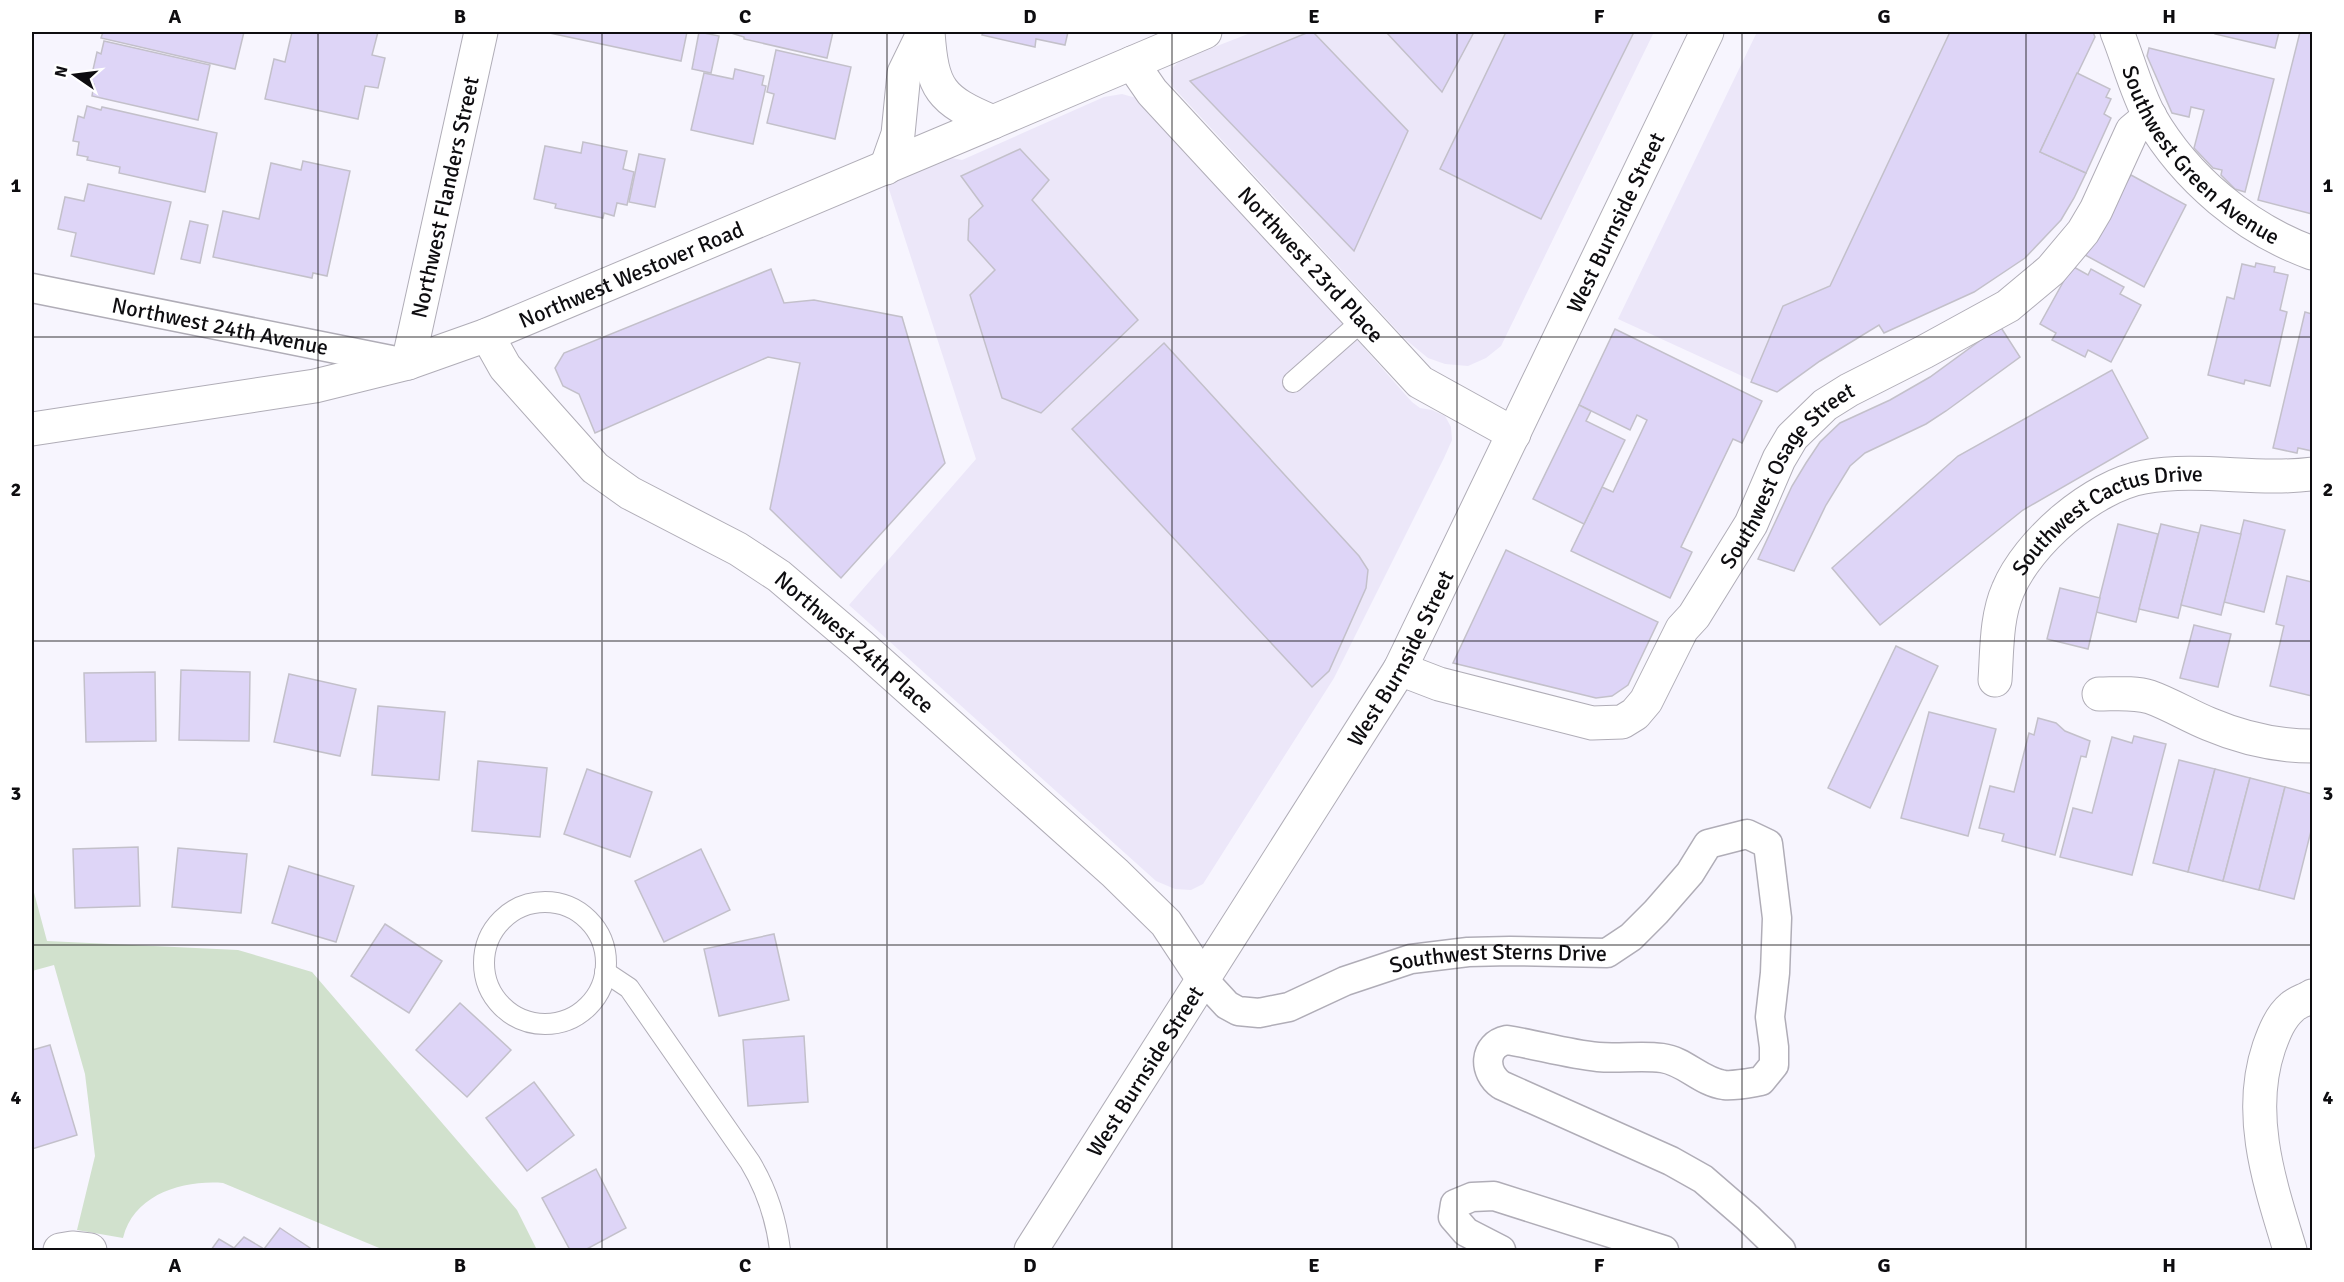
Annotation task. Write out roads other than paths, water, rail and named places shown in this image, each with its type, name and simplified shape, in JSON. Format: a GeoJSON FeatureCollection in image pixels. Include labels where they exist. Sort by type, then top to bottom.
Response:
{"type":"FeatureCollection","features":[{"type":"Feature","properties":{"kind":"street","name":"Northwest Flanders Street"},"geometry":{"type":"LineString","coordinates":[[408,363],[481,32]]}},
{"type":"Feature","properties":{"kind":"street"},"geometry":{"type":"LineString","coordinates":[[926,32],[930,67],[946,96],[965,110],[993,122]]}},
{"type":"Feature","properties":{"kind":"street"},"geometry":{"type":"LineString","coordinates":[[886,168],[900,124],[904,73],[926,32]]}},
{"type":"Feature","properties":{"kind":"street","name":"Northwest Westover Road"},"geometry":{"type":"LineString","coordinates":[[32,429],[315,386],[408,363],[487,335],[1205,32]]}},
{"type":"Feature","properties":{"kind":"street","name":"West Burnside Street"},"geometry":{"type":"LineString","coordinates":[[1031,1251],[1400,669],[1707,32]]}},
{"type":"Feature","properties":{"kind":"street","name":"Southwest Green Avenue"},"geometry":{"type":"LineString","coordinates":[[2117,32],[2150,116],[2188,170],[2222,201],[2262,230],[2313,253]]}},
{"type":"Feature","properties":{"kind":"street","name":"Northwest 23rd Place"},"geometry":{"type":"LineString","coordinates":[[1132,63],[1152,92],[1420,382],[1514,434]]}},
{"type":"Feature","properties":{"kind":"street","name":"Southwest Osage Street"},"geometry":{"type":"LineString","coordinates":[[1400,669],[1439,684],[1592,723],[1622,722],[1635,714],[1646,701],[1682,629],[1694,616],[1751,524],[1779,459],[1792,437],[1825,405],[2008,306],[2044,276],[2083,232],[2109,184],[2132,131],[2150,116]]}},
{"type":"Feature","properties":{"kind":"street","name":"Northwest 24th Avenue"},"geometry":{"type":"LineString","coordinates":[[32,288],[408,363]]}},
{"type":"Feature","properties":{"kind":"street","name":"Northwest 24th Place"},"geometry":{"type":"LineString","coordinates":[[487,335],[505,367],[595,468],[630,493],[761,562],[860,645],[1115,873],[1166,923],[1203,979]]}},
{"type":"Feature","properties":{"kind":"street","name":"Southwest Cactus Drive"},"geometry":{"type":"LineString","coordinates":[[1995,680],[1998,631],[2007,590],[2028,557],[2070,513],[2100,494],[2143,477],[2194,473],[2254,477],[2313,474]]}},
{"type":"Feature","properties":{"kind":"street"},"geometry":{"type":"LineString","coordinates":[[2099,694],[2149,696],[2208,724],[2241,736],[2268,743],[2313,746]]}},
{"type":"Feature","properties":{"kind":"street","name":"Southwest Sterns Drive"},"geometry":{"type":"LineString","coordinates":[[1203,979],[1227,1005],[1238,1011],[1259,1013],[1289,1007],[1345,981],[1411,959],[1468,952],[1607,953],[1631,937],[1656,912],[1690,873],[1708,844],[1747,834],[1768,844],[1777,918],[1775,973],[1770,1017],[1774,1065],[1761,1081],[1724,1085],[1705,1078],[1685,1065],[1663,1058],[1598,1057],[1508,1040],[1492,1048],[1487,1065],[1494,1080],[1502,1085],[1671,1161],[1702,1179],[1748,1218],[1781,1251]]}},
{"type":"Feature","properties":{"kind":"street"},"geometry":{"type":"LineString","coordinates":[[2290,1251],[2267,1176],[2260,1127],[2260,1089],[2265,1060],[2275,1029],[2292,1006],[2313,996]]}},
{"type":"Feature","properties":{"kind":"street"},"geometry":{"type":"LineString","coordinates":[[1501,1251],[1466,1232],[1453,1217],[1455,1204],[1472,1197],[1494,1196],[1664,1251]]}},
{"type":"Feature","properties":{"kind":"street"},"geometry":{"type":"LineString","coordinates":[[60,1251],[72,1248],[90,1251]]}},
{"type":"Feature","properties":{"kind":"lane"},"geometry":{"type":"LineString","coordinates":[[1293,382],[1362,321]]}},
{"type":"Feature","properties":{"kind":"lane"},"geometry":{"type":"LineString","coordinates":[[548,902],[570,908],[589,922],[602,942],[605,972],[600,989],[586,1008],[566,1021],[542,1024],[525,1021],[500,1005],[488,984],[484,961],[489,938],[504,919],[524,906],[548,902]]}},
{"type":"Feature","properties":{"kind":"lane"},"geometry":{"type":"LineString","coordinates":[[605,972],[629,988],[750,1162],[760,1179],[774,1214],[780,1251]]}}]}
